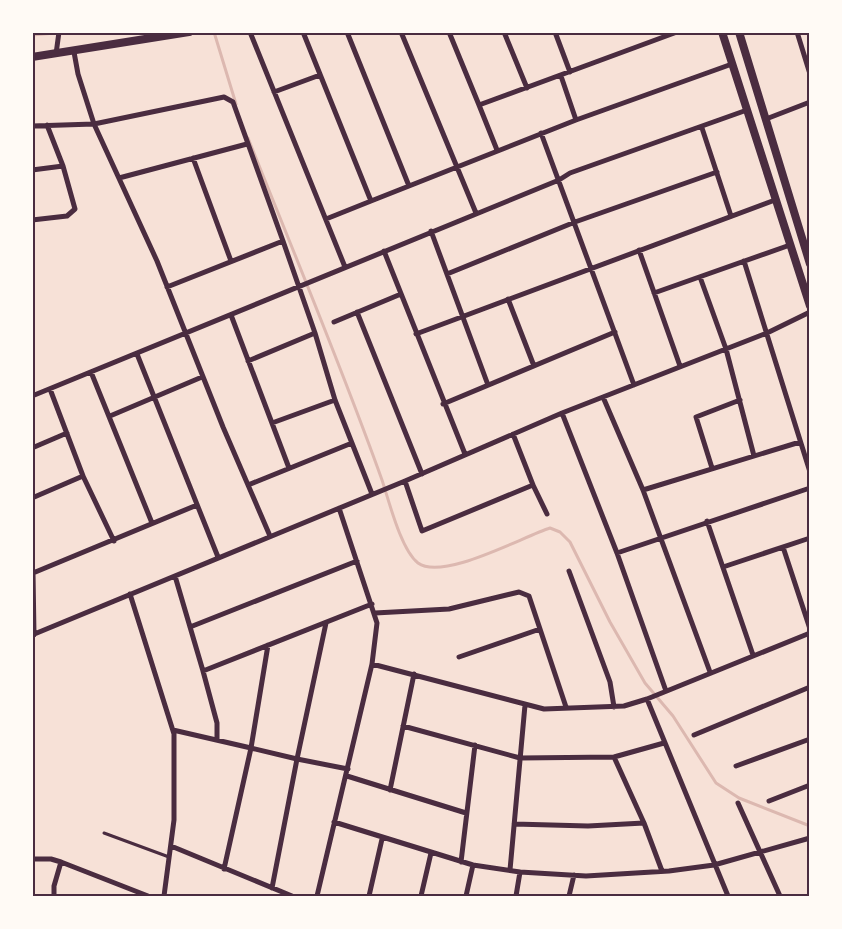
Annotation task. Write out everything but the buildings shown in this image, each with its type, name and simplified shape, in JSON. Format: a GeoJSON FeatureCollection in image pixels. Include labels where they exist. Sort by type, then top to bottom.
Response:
{"type":"FeatureCollection","features":[{"type":"Feature","properties":{"kind":"street"},"geometry":{"type":"LineString","coordinates":[[32,57],[74,52],[189,32]]}},
{"type":"Feature","properties":{"kind":"street"},"geometry":{"type":"LineString","coordinates":[[250,32],[345,267]]}},
{"type":"Feature","properties":{"kind":"street"},"geometry":{"type":"LineString","coordinates":[[303,32],[371,201]]}},
{"type":"Feature","properties":{"kind":"street"},"geometry":{"type":"LineString","coordinates":[[347,32],[410,186]]}},
{"type":"Feature","properties":{"kind":"street"},"geometry":{"type":"LineString","coordinates":[[401,32],[476,213]]}},
{"type":"Feature","properties":{"kind":"street"},"geometry":{"type":"LineString","coordinates":[[449,32],[497,150]]}},
{"type":"Feature","properties":{"kind":"street"},"geometry":{"type":"LineString","coordinates":[[504,32],[527,88]]}},
{"type":"Feature","properties":{"kind":"street"},"geometry":{"type":"LineString","coordinates":[[555,32],[570,72]]}},
{"type":"Feature","properties":{"kind":"street"},"geometry":{"type":"LineString","coordinates":[[479,105],[678,32]]}},
{"type":"Feature","properties":{"kind":"street"},"geometry":{"type":"LineString","coordinates":[[722,32],[810,306]]}},
{"type":"Feature","properties":{"kind":"street"},"geometry":{"type":"LineString","coordinates":[[739,32],[810,264]]}},
{"type":"Feature","properties":{"kind":"street"},"geometry":{"type":"LineString","coordinates":[[797,32],[807,56],[810,74]]}},
{"type":"Feature","properties":{"kind":"street"},"geometry":{"type":"LineString","coordinates":[[56,54],[59,35]]}},
{"type":"Feature","properties":{"kind":"street"},"geometry":{"type":"LineString","coordinates":[[74,52],[78,74],[94,124],[167,287],[202,377],[270,536]]}},
{"type":"Feature","properties":{"kind":"street"},"geometry":{"type":"LineString","coordinates":[[326,219],[541,133],[732,64]]}},
{"type":"Feature","properties":{"kind":"street"},"geometry":{"type":"LineString","coordinates":[[274,92],[320,75]]}},
{"type":"Feature","properties":{"kind":"street"},"geometry":{"type":"LineString","coordinates":[[561,76],[576,120]]}},
{"type":"Feature","properties":{"kind":"street"},"geometry":{"type":"LineString","coordinates":[[32,126],[94,124],[224,97],[233,102],[246,144],[300,285],[335,400],[372,494]]}},
{"type":"Feature","properties":{"kind":"street"},"geometry":{"type":"LineString","coordinates":[[766,119],[810,102]]}},
{"type":"Feature","properties":{"kind":"street"},"geometry":{"type":"LineString","coordinates":[[32,396],[558,180],[570,173],[702,128],[747,110]]}},
{"type":"Feature","properties":{"kind":"street"},"geometry":{"type":"LineString","coordinates":[[32,220],[67,216],[74,209],[63,166],[47,125]]}},
{"type":"Feature","properties":{"kind":"street"},"geometry":{"type":"LineString","coordinates":[[702,128],[731,216]]}},
{"type":"Feature","properties":{"kind":"street"},"geometry":{"type":"LineString","coordinates":[[541,133],[634,385]]}},
{"type":"Feature","properties":{"kind":"street"},"geometry":{"type":"LineString","coordinates":[[119,178],[246,144]]}},
{"type":"Feature","properties":{"kind":"street"},"geometry":{"type":"LineString","coordinates":[[193,158],[231,261]]}},
{"type":"Feature","properties":{"kind":"street"},"geometry":{"type":"LineString","coordinates":[[32,170],[63,166]]}},
{"type":"Feature","properties":{"kind":"street"},"geometry":{"type":"LineString","coordinates":[[447,274],[575,222],[717,172]]}},
{"type":"Feature","properties":{"kind":"street"},"geometry":{"type":"LineString","coordinates":[[416,334],[775,200]]}},
{"type":"Feature","properties":{"kind":"street"},"geometry":{"type":"LineString","coordinates":[[431,232],[488,385]]}},
{"type":"Feature","properties":{"kind":"street"},"geometry":{"type":"LineString","coordinates":[[167,287],[283,241]]}},
{"type":"Feature","properties":{"kind":"street"},"geometry":{"type":"LineString","coordinates":[[654,293],[790,244]]}},
{"type":"Feature","properties":{"kind":"street"},"geometry":{"type":"LineString","coordinates":[[639,250],[680,366]]}},
{"type":"Feature","properties":{"kind":"street"},"geometry":{"type":"LineString","coordinates":[[384,251],[443,404],[465,454]]}},
{"type":"Feature","properties":{"kind":"street"},"geometry":{"type":"LineString","coordinates":[[744,261],[810,472]]}},
{"type":"Feature","properties":{"kind":"street"},"geometry":{"type":"LineString","coordinates":[[700,277],[726,349],[754,456]]}},
{"type":"Feature","properties":{"kind":"street"},"geometry":{"type":"LineString","coordinates":[[334,322],[400,294]]}},
{"type":"Feature","properties":{"kind":"street"},"geometry":{"type":"LineString","coordinates":[[508,299],[534,366]]}},
{"type":"Feature","properties":{"kind":"street"},"geometry":{"type":"LineString","coordinates":[[357,312],[422,474]]}},
{"type":"Feature","properties":{"kind":"street"},"geometry":{"type":"LineString","coordinates":[[32,565],[33,635],[389,488],[562,413],[767,332],[810,312]]}},
{"type":"Feature","properties":{"kind":"street"},"geometry":{"type":"LineString","coordinates":[[231,315],[289,468]]}},
{"type":"Feature","properties":{"kind":"street"},"geometry":{"type":"LineString","coordinates":[[443,404],[615,332]]}},
{"type":"Feature","properties":{"kind":"street"},"geometry":{"type":"LineString","coordinates":[[248,361],[315,333]]}},
{"type":"Feature","properties":{"kind":"street"},"geometry":{"type":"LineString","coordinates":[[137,354],[218,557]]}},
{"type":"Feature","properties":{"kind":"street"},"geometry":{"type":"LineString","coordinates":[[91,372],[152,524]]}},
{"type":"Feature","properties":{"kind":"street"},"geometry":{"type":"LineString","coordinates":[[110,416],[202,377]]}},
{"type":"Feature","properties":{"kind":"street"},"geometry":{"type":"LineString","coordinates":[[50,389],[83,476],[114,541]]}},
{"type":"Feature","properties":{"kind":"street"},"geometry":{"type":"LineString","coordinates":[[603,397],[643,490],[710,672]]}},
{"type":"Feature","properties":{"kind":"street"},"geometry":{"type":"LineString","coordinates":[[272,423],[335,400]]}},
{"type":"Feature","properties":{"kind":"street"},"geometry":{"type":"LineString","coordinates":[[712,468],[696,417],[740,400]]}},
{"type":"Feature","properties":{"kind":"street"},"geometry":{"type":"LineString","coordinates":[[562,413],[617,553],[664,692]]}},
{"type":"Feature","properties":{"kind":"street"},"geometry":{"type":"LineString","coordinates":[[32,448],[67,433]]}},
{"type":"Feature","properties":{"kind":"street"},"geometry":{"type":"LineString","coordinates":[[513,434],[533,485],[547,514]]}},
{"type":"Feature","properties":{"kind":"street"},"geometry":{"type":"LineString","coordinates":[[643,490],[800,442]]}},
{"type":"Feature","properties":{"kind":"street"},"geometry":{"type":"LineString","coordinates":[[248,485],[352,443]]}},
{"type":"Feature","properties":{"kind":"street"},"geometry":{"type":"LineString","coordinates":[[32,498],[83,476]]}},
{"type":"Feature","properties":{"kind":"street"},"geometry":{"type":"LineString","coordinates":[[405,481],[422,531],[533,485]]}},
{"type":"Feature","properties":{"kind":"street"},"geometry":{"type":"LineString","coordinates":[[617,553],[707,521],[810,488]]}},
{"type":"Feature","properties":{"kind":"street"},"geometry":{"type":"LineString","coordinates":[[33,573],[197,505]]}},
{"type":"Feature","properties":{"kind":"street"},"geometry":{"type":"LineString","coordinates":[[317,896],[347,776],[372,664],[377,623],[339,508]]}},
{"type":"Feature","properties":{"kind":"street"},"geometry":{"type":"LineString","coordinates":[[707,521],[754,655]]}},
{"type":"Feature","properties":{"kind":"street"},"geometry":{"type":"LineString","coordinates":[[723,567],[810,538]]}},
{"type":"Feature","properties":{"kind":"street"},"geometry":{"type":"LineString","coordinates":[[372,664],[544,709],[614,706],[650,698],[810,631],[783,547]]}},
{"type":"Feature","properties":{"kind":"street"},"geometry":{"type":"LineString","coordinates":[[190,627],[357,561]]}},
{"type":"Feature","properties":{"kind":"street"},"geometry":{"type":"LineString","coordinates":[[569,571],[610,682],[614,706]]}},
{"type":"Feature","properties":{"kind":"street"},"geometry":{"type":"LineString","coordinates":[[175,576],[217,723],[217,740]]}},
{"type":"Feature","properties":{"kind":"street"},"geometry":{"type":"LineString","coordinates":[[374,613],[449,609],[519,592],[529,596],[566,708]]}},
{"type":"Feature","properties":{"kind":"street"},"geometry":{"type":"LineString","coordinates":[[130,594],[173,730],[174,820],[164,896]]}},
{"type":"Feature","properties":{"kind":"street"},"geometry":{"type":"LineString","coordinates":[[203,671],[372,604]]}},
{"type":"Feature","properties":{"kind":"street"},"geometry":{"type":"LineString","coordinates":[[272,888],[326,623]]}},
{"type":"Feature","properties":{"kind":"street"},"geometry":{"type":"LineString","coordinates":[[459,657],[540,629]]}},
{"type":"Feature","properties":{"kind":"street"},"geometry":{"type":"LineString","coordinates":[[224,869],[251,748],[268,646]]}},
{"type":"Feature","properties":{"kind":"street"},"geometry":{"type":"LineString","coordinates":[[390,790],[414,674]]}},
{"type":"Feature","properties":{"kind":"street"},"geometry":{"type":"LineString","coordinates":[[694,735],[810,687]]}},
{"type":"Feature","properties":{"kind":"street"},"geometry":{"type":"LineString","coordinates":[[650,698],[664,743],[728,896]]}},
{"type":"Feature","properties":{"kind":"street"},"geometry":{"type":"LineString","coordinates":[[510,870],[525,705]]}},
{"type":"Feature","properties":{"kind":"street"},"geometry":{"type":"LineString","coordinates":[[403,726],[520,758],[614,757],[664,743]]}},
{"type":"Feature","properties":{"kind":"street"},"geometry":{"type":"LineString","coordinates":[[173,730],[348,769]]}},
{"type":"Feature","properties":{"kind":"street"},"geometry":{"type":"LineString","coordinates":[[736,766],[810,738]]}},
{"type":"Feature","properties":{"kind":"street"},"geometry":{"type":"LineString","coordinates":[[461,862],[476,746]]}},
{"type":"Feature","properties":{"kind":"street"},"geometry":{"type":"LineString","coordinates":[[614,757],[644,823],[662,871]]}},
{"type":"Feature","properties":{"kind":"street"},"geometry":{"type":"LineString","coordinates":[[347,776],[466,813]]}},
{"type":"Feature","properties":{"kind":"street"},"geometry":{"type":"LineString","coordinates":[[769,801],[810,785]]}},
{"type":"Feature","properties":{"kind":"street"},"geometry":{"type":"LineString","coordinates":[[738,803],[780,896]]}},
{"type":"Feature","properties":{"kind":"street"},"geometry":{"type":"LineString","coordinates":[[334,822],[382,839],[473,865],[520,872],[574,875],[662,871],[714,865],[810,838]]}},
{"type":"Feature","properties":{"kind":"street"},"geometry":{"type":"LineString","coordinates":[[514,824],[588,826],[644,823]]}},
{"type":"Feature","properties":{"kind":"street"},"geometry":{"type":"LineString","coordinates":[[369,896],[382,839]]}},
{"type":"Feature","properties":{"kind":"street"},"geometry":{"type":"LineString","coordinates":[[170,846],[292,896]]}},
{"type":"Feature","properties":{"kind":"street"},"geometry":{"type":"LineString","coordinates":[[421,896],[431,853]]}},
{"type":"Feature","properties":{"kind":"street"},"geometry":{"type":"LineString","coordinates":[[32,860],[51,859],[61,862],[148,896]]}},
{"type":"Feature","properties":{"kind":"street"},"geometry":{"type":"LineString","coordinates":[[54,896],[54,886],[61,862]]}},
{"type":"Feature","properties":{"kind":"street"},"geometry":{"type":"LineString","coordinates":[[466,896],[473,865]]}},
{"type":"Feature","properties":{"kind":"street"},"geometry":{"type":"LineString","coordinates":[[516,896],[520,872]]}},
{"type":"Feature","properties":{"kind":"street"},"geometry":{"type":"LineString","coordinates":[[569,896],[574,875]]}},
{"type":"Feature","properties":{"kind":"lane"},"geometry":{"type":"LineString","coordinates":[[104,833],[169,857]]}},
{"type":"Feature","properties":{"kind":"waterway"},"geometry":{"type":"LineString","coordinates":[[32,35],[67,32]]}},
{"type":"Feature","properties":{"kind":"waterway"},"geometry":{"type":"LineString","coordinates":[[214,32],[236,104]]}},
{"type":"Feature","properties":{"kind":"waterway"},"geometry":{"type":"LineString","coordinates":[[248,138],[350,394],[401,537],[412,557],[418,563],[430,567],[445,566],[483,556],[550,528],[560,532],[570,542],[610,622],[645,683],[673,716],[716,783],[739,798],[810,826]]}}]}
